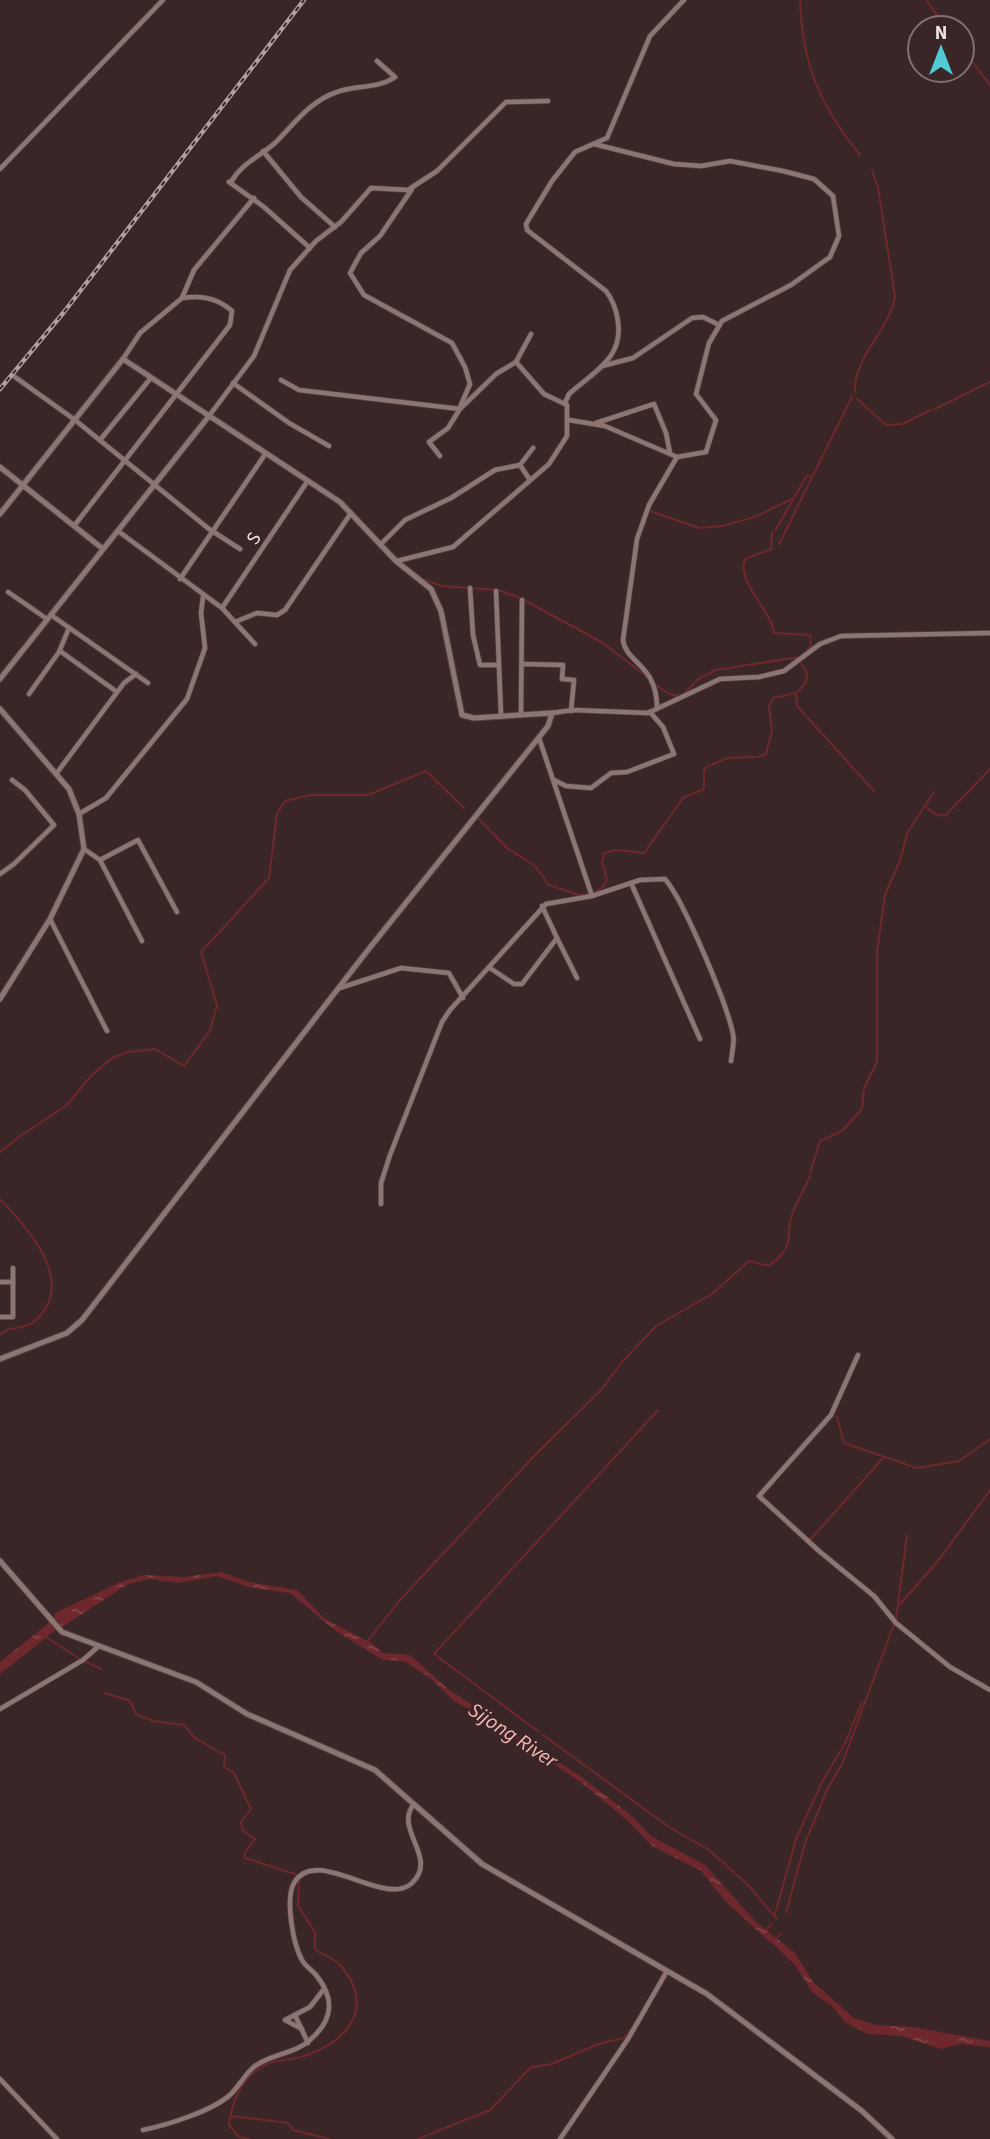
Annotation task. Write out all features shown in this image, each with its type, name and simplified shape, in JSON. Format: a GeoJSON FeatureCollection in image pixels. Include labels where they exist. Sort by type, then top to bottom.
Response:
{"type":"FeatureCollection","features":[{"type":"Feature","properties":{"kind":"street"},"geometry":{"type":"LineString","coordinates":[[0,169],[163,0]]}},
{"type":"Feature","properties":{"kind":"street"},"geometry":{"type":"LineString","coordinates":[[396,561],[453,547],[530,480],[562,448],[569,421],[565,403],[569,394],[616,350],[620,337],[612,298],[590,275],[526,226],[571,157],[582,147],[607,138],[650,36],[684,0]]}},
{"type":"Feature","properties":{"kind":"street"},"geometry":{"type":"LineString","coordinates":[[310,248],[254,198],[230,182],[243,166],[264,151],[322,99],[338,91],[379,85],[395,77],[377,61]]}},
{"type":"Feature","properties":{"kind":"street"},"geometry":{"type":"LineString","coordinates":[[440,456],[429,442],[448,428],[460,409],[470,384],[454,345],[364,295],[351,273],[361,253],[380,236],[412,188],[437,171],[506,102],[548,101]]}},
{"type":"Feature","properties":{"kind":"street"},"geometry":{"type":"LineString","coordinates":[[569,421],[595,423],[677,457],[706,453],[715,416],[696,394],[709,343],[719,325],[731,315],[791,285],[828,260],[839,236],[833,196],[814,179],[730,161],[686,166],[594,144]]}},
{"type":"Feature","properties":{"kind":"street"},"geometry":{"type":"LineString","coordinates":[[264,151],[301,197],[335,227]]}},
{"type":"Feature","properties":{"kind":"street"},"geometry":{"type":"LineString","coordinates":[[0,679],[233,383],[258,347],[290,270],[372,188],[412,188]]}},
{"type":"Feature","properties":{"kind":"street"},"geometry":{"type":"LineString","coordinates":[[0,514],[140,333],[182,298],[194,270],[254,198]]}},
{"type":"Feature","properties":{"kind":"street"},"geometry":{"type":"LineString","coordinates":[[74,526],[230,324],[232,311],[211,299],[182,298]]}},
{"type":"Feature","properties":{"kind":"street"},"geometry":{"type":"LineString","coordinates":[[601,366],[633,358],[692,318],[704,317],[719,325]]}},
{"type":"Feature","properties":{"kind":"street"},"geometry":{"type":"LineString","coordinates":[[460,409],[496,374],[516,362],[531,334]]}},
{"type":"Feature","properties":{"kind":"street"},"geometry":{"type":"LineString","coordinates":[[122,359],[340,502],[396,561],[436,596],[461,713],[470,718],[571,711],[650,712],[720,678],[778,673],[793,666],[820,644],[841,636],[990,633]]}},
{"type":"Feature","properties":{"kind":"street"},"geometry":{"type":"LineString","coordinates":[[516,362],[544,394],[565,403]]}},
{"type":"Feature","properties":{"kind":"street"},"geometry":{"type":"LineString","coordinates":[[15,377],[75,420],[214,532],[240,549]]}},
{"type":"Feature","properties":{"kind":"street"},"geometry":{"type":"LineString","coordinates":[[100,440],[150,379]]}},
{"type":"Feature","properties":{"kind":"street"},"geometry":{"type":"LineString","coordinates":[[281,380],[299,390],[460,409]]}},
{"type":"Feature","properties":{"kind":"street"},"geometry":{"type":"LineString","coordinates":[[233,383],[280,417],[329,446]]}},
{"type":"Feature","properties":{"kind":"street"},"geometry":{"type":"LineString","coordinates":[[595,423],[654,404],[666,433],[670,453]]}},
{"type":"Feature","properties":{"kind":"street"},"geometry":{"type":"LineString","coordinates":[[380,545],[405,520],[452,498],[495,470],[520,465],[533,448]]}},
{"type":"Feature","properties":{"kind":"street"},"geometry":{"type":"LineString","coordinates":[[180,579],[266,453]]}},
{"type":"Feature","properties":{"kind":"street"},"geometry":{"type":"LineString","coordinates":[[656,707],[652,678],[626,650],[623,640],[637,539],[649,505],[677,457]]}},
{"type":"Feature","properties":{"kind":"street"},"geometry":{"type":"LineString","coordinates":[[520,465],[530,480]]}},
{"type":"Feature","properties":{"kind":"street"},"geometry":{"type":"LineString","coordinates":[[0,467],[103,549]]}},
{"type":"Feature","properties":{"kind":"street","name":"S"},"geometry":{"type":"LineString","coordinates":[[222,608],[307,482]]}},
{"type":"Feature","properties":{"kind":"street"},"geometry":{"type":"LineString","coordinates":[[235,622],[257,613],[277,615],[285,610],[351,513]]}},
{"type":"Feature","properties":{"kind":"street"},"geometry":{"type":"LineString","coordinates":[[118,531],[203,597],[222,608],[255,644]]}},
{"type":"Feature","properties":{"kind":"street"},"geometry":{"type":"LineString","coordinates":[[470,588],[473,635],[480,665],[498,665]]}},
{"type":"Feature","properties":{"kind":"street"},"geometry":{"type":"LineString","coordinates":[[496,591],[501,715]]}},
{"type":"Feature","properties":{"kind":"street"},"geometry":{"type":"LineString","coordinates":[[8,592],[69,628],[148,683]]}},
{"type":"Feature","properties":{"kind":"street"},"geometry":{"type":"LineString","coordinates":[[79,814],[106,798],[187,699],[205,648],[201,613],[203,597]]}},
{"type":"Feature","properties":{"kind":"street"},"geometry":{"type":"LineString","coordinates":[[521,714],[523,600]]}},
{"type":"Feature","properties":{"kind":"street"},"geometry":{"type":"LineString","coordinates":[[29,694],[60,651],[69,628]]}},
{"type":"Feature","properties":{"kind":"street"},"geometry":{"type":"LineString","coordinates":[[60,651],[117,691]]}},
{"type":"Feature","properties":{"kind":"street"},"geometry":{"type":"LineString","coordinates":[[523,664],[563,666],[562,679],[574,680],[571,711]]}},
{"type":"Feature","properties":{"kind":"street"},"geometry":{"type":"LineString","coordinates":[[56,774],[117,691],[136,674]]}},
{"type":"Feature","properties":{"kind":"street"},"geometry":{"type":"LineString","coordinates":[[0,709],[73,796],[79,814],[84,849],[50,919],[0,999]]}},
{"type":"Feature","properties":{"kind":"street"},"geometry":{"type":"LineString","coordinates":[[554,780],[566,786],[591,788],[611,774],[627,772],[674,754],[663,727],[650,712]]}},
{"type":"Feature","properties":{"kind":"street"},"geometry":{"type":"LineString","coordinates":[[0,1359],[68,1333],[77,1326],[540,736],[550,722],[552,713]]}},
{"type":"Feature","properties":{"kind":"street"},"geometry":{"type":"LineString","coordinates":[[540,736],[592,896]]}},
{"type":"Feature","properties":{"kind":"street"},"geometry":{"type":"LineString","coordinates":[[0,874],[15,864],[54,825],[25,790],[12,780]]}},
{"type":"Feature","properties":{"kind":"street"},"geometry":{"type":"LineString","coordinates":[[100,860],[138,840],[177,912]]}},
{"type":"Feature","properties":{"kind":"street"},"geometry":{"type":"LineString","coordinates":[[84,849],[100,860],[142,941]]}},
{"type":"Feature","properties":{"kind":"street"},"geometry":{"type":"LineString","coordinates":[[381,1204],[383,1175],[445,1015],[490,968],[542,906],[592,896],[631,883],[662,879],[670,885],[728,1017],[734,1035],[731,1061]]}},
{"type":"Feature","properties":{"kind":"street"},"geometry":{"type":"LineString","coordinates":[[631,883],[700,1039]]}},
{"type":"Feature","properties":{"kind":"street"},"geometry":{"type":"LineString","coordinates":[[542,906],[577,978]]}},
{"type":"Feature","properties":{"kind":"street"},"geometry":{"type":"LineString","coordinates":[[50,919],[107,1031]]}},
{"type":"Feature","properties":{"kind":"street"},"geometry":{"type":"LineString","coordinates":[[490,968],[518,986],[556,938]]}},
{"type":"Feature","properties":{"kind":"street"},"geometry":{"type":"LineString","coordinates":[[340,988],[406,967],[449,973],[463,998]]}},
{"type":"Feature","properties":{"kind":"street"},"geometry":{"type":"LineString","coordinates":[[0,1317],[13,1317],[13,1268]]}},
{"type":"Feature","properties":{"kind":"street"},"geometry":{"type":"LineString","coordinates":[[0,1282],[13,1282]]}},
{"type":"Feature","properties":{"kind":"street"},"geometry":{"type":"LineString","coordinates":[[858,1355],[831,1415],[759,1496],[874,1596],[895,1622],[950,1667],[990,1690]]}},
{"type":"Feature","properties":{"kind":"street"},"geometry":{"type":"LineString","coordinates":[[0,1561],[60,1630],[196,1682],[253,1717],[368,1766],[492,1871],[667,1971],[736,2015],[862,2111],[892,2139]]}},
{"type":"Feature","properties":{"kind":"street"},"geometry":{"type":"LineString","coordinates":[[0,1709],[83,1660],[99,1646]]}},
{"type":"Feature","properties":{"kind":"street"},"geometry":{"type":"LineString","coordinates":[[143,2130],[212,2106],[229,2096],[248,2071],[266,2059],[308,2043],[329,2016],[331,2005],[325,1989],[300,1955],[288,1906],[293,1884],[301,1874],[310,1871],[343,1874],[392,1890],[411,1884],[421,1863],[408,1824],[408,1814],[414,1804]]}},
{"type":"Feature","properties":{"kind":"street"},"geometry":{"type":"LineString","coordinates":[[560,2139],[628,2039],[667,1971]]}},
{"type":"Feature","properties":{"kind":"street"},"geometry":{"type":"LineString","coordinates":[[302,2029],[285,2020],[313,2004],[325,1989]]}},
{"type":"Feature","properties":{"kind":"street"},"geometry":{"type":"LineString","coordinates":[[295,2015],[308,2043]]}},
{"type":"Feature","properties":{"kind":"street"},"geometry":{"type":"LineString","coordinates":[[0,2078],[57,2139]]}},
{"type":"Feature","properties":{"kind":"water","name":"Sijong River"},"geometry":{"type":"Polygon","coordinates":[[[222,1572],[248,1582],[297,1590],[325,1619],[373,1644],[383,1653],[410,1655],[448,1689],[583,1778],[632,1816],[651,1836],[705,1865],[756,1922],[795,1953],[813,1982],[854,2018],[876,2025],[913,2027],[990,2041],[990,2047],[960,2044],[941,2049],[902,2036],[868,2034],[846,2023],[831,2005],[813,1993],[795,1965],[770,1941],[767,1943],[768,1940],[726,1902],[701,1871],[652,1846],[626,1819],[579,1781],[474,1711],[455,1702],[430,1678],[404,1661],[383,1660],[336,1631],[290,1593],[249,1587],[217,1576],[177,1583],[150,1579],[128,1584],[62,1627],[54,1619],[55,1613],[118,1583],[143,1575],[184,1577],[222,1572]]]}},
{"type":"Feature","properties":{"kind":"water"},"geometry":{"type":"Polygon","coordinates":[[[50,1622],[56,1630],[0,1674],[0,1662],[50,1622]]]}},
{"type":"Feature","properties":{"kind":"waterway"},"geometry":{"type":"LineString","coordinates":[[800,0],[805,44],[816,83],[834,119],[860,155]]}},
{"type":"Feature","properties":{"kind":"waterway"},"geometry":{"type":"LineString","coordinates":[[926,0],[936,14]]}},
{"type":"Feature","properties":{"kind":"waterway"},"geometry":{"type":"LineString","coordinates":[[976,66],[990,85]]}},
{"type":"Feature","properties":{"kind":"waterway"},"geometry":{"type":"LineString","coordinates":[[855,392],[860,367],[892,308],[895,296],[878,188],[872,170]]}},
{"type":"Feature","properties":{"kind":"waterway"},"geometry":{"type":"LineString","coordinates":[[935,409],[990,382]]}},
{"type":"Feature","properties":{"kind":"waterway"},"geometry":{"type":"LineString","coordinates":[[779,544],[852,397]]}},
{"type":"Feature","properties":{"kind":"waterway"},"geometry":{"type":"LineString","coordinates":[[857,399],[886,425],[902,424],[931,410]]}},
{"type":"Feature","properties":{"kind":"waterway"},"geometry":{"type":"LineString","coordinates":[[650,511],[699,528],[722,526],[755,517],[794,498],[807,475],[812,476]]}},
{"type":"Feature","properties":{"kind":"waterway"},"geometry":{"type":"LineString","coordinates":[[775,531],[794,498]]}},
{"type":"Feature","properties":{"kind":"waterway"},"geometry":{"type":"LineString","coordinates":[[772,532],[771,549],[745,559],[745,577],[772,624],[774,633],[810,635],[811,646],[805,653]]}},
{"type":"Feature","properties":{"kind":"waterway"},"geometry":{"type":"LineString","coordinates":[[422,579],[442,586],[495,590]]}},
{"type":"Feature","properties":{"kind":"waterway"},"geometry":{"type":"LineString","coordinates":[[498,590],[520,598]]}},
{"type":"Feature","properties":{"kind":"waterway"},"geometry":{"type":"LineString","coordinates":[[524,600],[603,643],[646,676]]}},
{"type":"Feature","properties":{"kind":"waterway"},"geometry":{"type":"LineString","coordinates":[[684,694],[697,680],[716,670],[800,657]]}},
{"type":"Feature","properties":{"kind":"waterway"},"geometry":{"type":"LineString","coordinates":[[758,757],[766,754],[772,731],[769,705],[774,698],[796,693],[806,683],[807,673],[800,662]]}},
{"type":"Feature","properties":{"kind":"waterway"},"geometry":{"type":"LineString","coordinates":[[656,685],[669,694],[679,696]]}},
{"type":"Feature","properties":{"kind":"waterway"},"geometry":{"type":"LineString","coordinates":[[796,693],[797,706],[874,791]]}},
{"type":"Feature","properties":{"kind":"waterway"},"geometry":{"type":"LineString","coordinates":[[705,768],[727,758],[755,757]]}},
{"type":"Feature","properties":{"kind":"waterway"},"geometry":{"type":"LineString","coordinates":[[594,892],[603,887],[607,880],[602,862],[604,853],[617,850],[644,853],[683,798],[704,789],[704,769]]}},
{"type":"Feature","properties":{"kind":"waterway"},"geometry":{"type":"LineString","coordinates":[[925,806],[935,814],[945,816],[990,769]]}},
{"type":"Feature","properties":{"kind":"waterway"},"geometry":{"type":"LineString","coordinates":[[210,1031],[217,1005],[201,952],[269,878],[277,814],[285,801],[310,795],[368,795],[426,771],[464,808]]}},
{"type":"Feature","properties":{"kind":"waterway"},"geometry":{"type":"LineString","coordinates":[[810,1173],[820,1141],[842,1131],[862,1109],[864,1088],[877,1062],[877,952],[885,895],[901,858],[907,833],[934,792]]}},
{"type":"Feature","properties":{"kind":"waterway"},"geometry":{"type":"LineString","coordinates":[[478,818],[507,848],[535,866],[549,885],[579,895],[589,894]]}},
{"type":"Feature","properties":{"kind":"waterway"},"geometry":{"type":"LineString","coordinates":[[25,1133],[67,1105],[90,1077],[112,1058],[128,1052],[155,1049],[184,1066],[209,1032]]}},
{"type":"Feature","properties":{"kind":"waterway"},"geometry":{"type":"LineString","coordinates":[[0,1152],[24,1133]]}},
{"type":"Feature","properties":{"kind":"waterway"},"geometry":{"type":"LineString","coordinates":[[366,1643],[400,1600],[536,1454],[601,1390],[622,1362],[656,1326],[712,1294],[749,1261],[769,1266],[778,1258],[789,1240],[790,1221],[810,1176]]}},
{"type":"Feature","properties":{"kind":"waterway"},"geometry":{"type":"LineString","coordinates":[[0,1199],[35,1240],[50,1273],[52,1290],[47,1306],[35,1321],[0,1335]]}},
{"type":"Feature","properties":{"kind":"waterway","name":"Sijong River"},"geometry":{"type":"LineString","coordinates":[[539,1732],[434,1654],[658,1410]]}},
{"type":"Feature","properties":{"kind":"waterway"},"geometry":{"type":"LineString","coordinates":[[837,1417],[844,1443],[917,1468],[959,1461],[990,1439]]}},
{"type":"Feature","properties":{"kind":"waterway"},"geometry":{"type":"LineString","coordinates":[[811,1539],[882,1459]]}},
{"type":"Feature","properties":{"kind":"waterway"},"geometry":{"type":"LineString","coordinates":[[900,1604],[938,1561],[990,1490]]}},
{"type":"Feature","properties":{"kind":"waterway"},"geometry":{"type":"LineString","coordinates":[[786,1913],[805,1843],[827,1790],[842,1764],[896,1619],[907,1535]]}},
{"type":"Feature","properties":{"kind":"waterway"},"geometry":{"type":"LineString","coordinates":[[46,1637],[80,1659]]}},
{"type":"Feature","properties":{"kind":"waterway"},"geometry":{"type":"LineString","coordinates":[[86,1662],[101,1669]]}},
{"type":"Feature","properties":{"kind":"waterway"},"geometry":{"type":"LineString","coordinates":[[105,1693],[130,1701],[136,1714],[153,1721],[184,1725],[195,1738],[225,1755],[224,1766],[234,1773],[251,1809],[241,1822],[243,1831],[255,1839],[245,1852],[245,1858],[298,1875]]}},
{"type":"Feature","properties":{"kind":"waterway"},"geometry":{"type":"LineString","coordinates":[[775,1914],[796,1839],[821,1784],[845,1743],[862,1702]]}},
{"type":"Feature","properties":{"kind":"waterway","name":"Sijong River"},"geometry":{"type":"LineString","coordinates":[[543,1735],[669,1827],[709,1850],[748,1885],[777,1919]]}},
{"type":"Feature","properties":{"kind":"waterway"},"geometry":{"type":"LineString","coordinates":[[239,2137],[229,2125],[230,2117],[237,2094],[251,2075],[270,2063],[307,2055],[335,2041],[345,2031],[356,2008],[356,1995],[341,1966],[315,1949],[315,1932],[298,1906],[299,1880]]}},
{"type":"Feature","properties":{"kind":"waterway"},"geometry":{"type":"LineString","coordinates":[[766,1930],[772,1924]]}},
{"type":"Feature","properties":{"kind":"waterway"},"geometry":{"type":"LineString","coordinates":[[777,1938],[781,1933]]}},
{"type":"Feature","properties":{"kind":"waterway"},"geometry":{"type":"LineString","coordinates":[[659,1981],[663,1972]]}},
{"type":"Feature","properties":{"kind":"waterway"},"geometry":{"type":"LineString","coordinates":[[418,2139],[490,2110],[531,2067],[552,2064],[598,2044],[624,2038],[632,2028]]}},
{"type":"Feature","properties":{"kind":"waterway"},"geometry":{"type":"LineString","coordinates":[[231,2116],[288,2123],[293,2130],[329,2139]]}},
{"type":"Feature","properties":{"kind":"waterway"},"geometry":{"type":"LineString","coordinates":[[240,2137],[249,2139]]}},
{"type":"Feature","properties":{"kind":"railway"},"geometry":{"type":"LineString","coordinates":[[0,389],[64,312],[304,0]]}}]}
